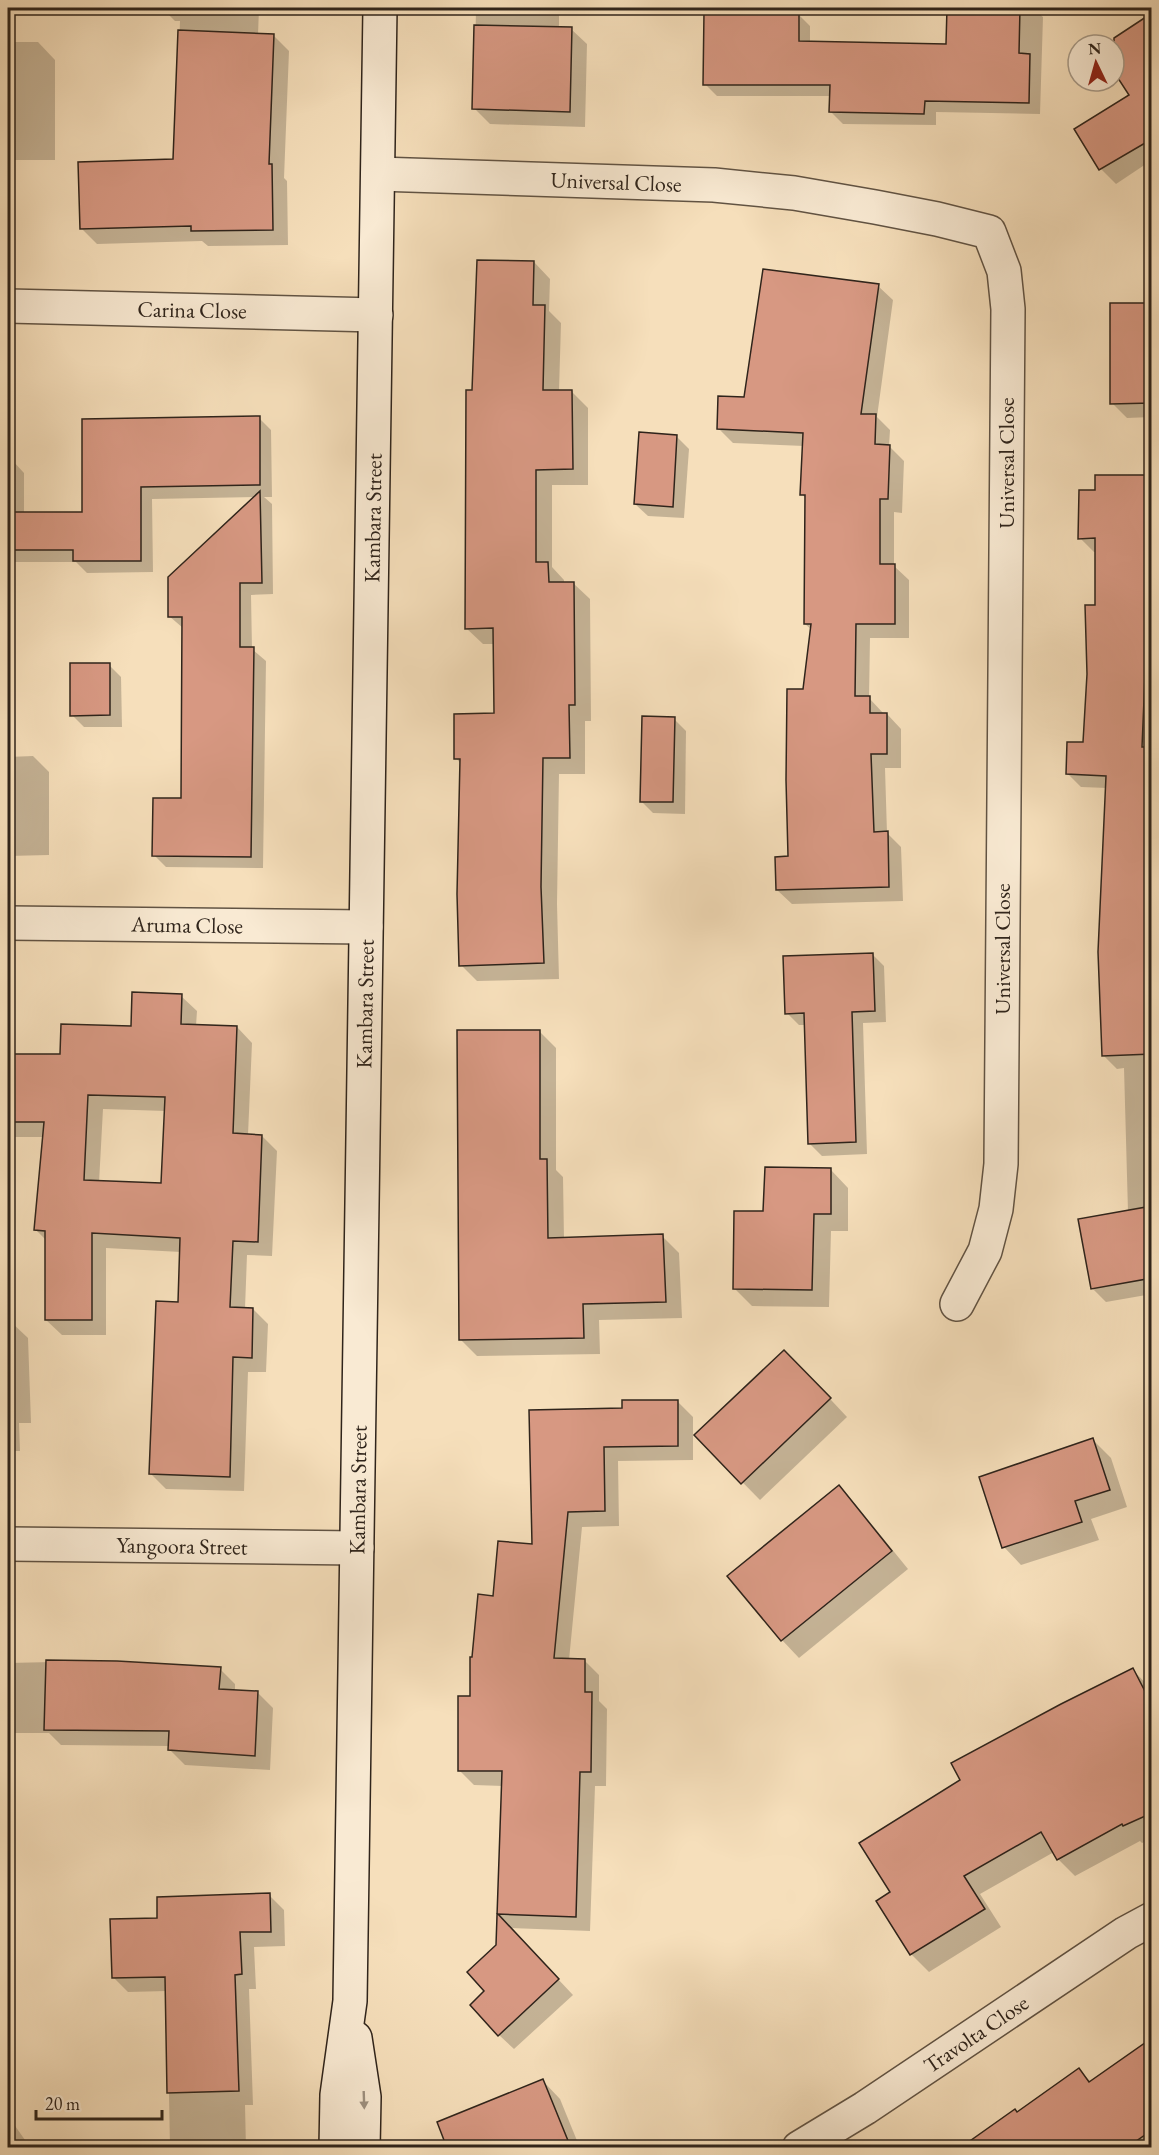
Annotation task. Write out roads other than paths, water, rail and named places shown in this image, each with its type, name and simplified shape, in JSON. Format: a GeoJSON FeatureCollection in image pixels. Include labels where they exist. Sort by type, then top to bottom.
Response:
{"type":"FeatureCollection","features":[{"type":"Feature","properties":{"kind":"street","name":"Kambara Street"},"geometry":{"type":"LineString","coordinates":[[336,2148],[337,2095],[350,2001],[380,8]]}},
{"type":"Feature","properties":{"kind":"street","name":"Universal Close"},"geometry":{"type":"LineString","coordinates":[[378,174],[714,185],[794,193],[937,219],[989,232],[1004,271],[1008,309],[1000,1164],[996,1209],[985,1251],[957,1304]]}},
{"type":"Feature","properties":{"kind":"street","name":"Carina Close"},"geometry":{"type":"LineString","coordinates":[[8,306],[376,315]]}},
{"type":"Feature","properties":{"kind":"street","name":"Aruma Close"},"geometry":{"type":"LineString","coordinates":[[8,923],[366,927]]}},
{"type":"Feature","properties":{"kind":"street","name":"Yangoora Street"},"geometry":{"type":"LineString","coordinates":[[8,1544],[357,1548]]}},
{"type":"Feature","properties":{"kind":"street","name":"Travolta Close"},"geometry":{"type":"LineString","coordinates":[[799,2148],[866,2108],[1126,1933],[1152,1919]]}},
{"type":"Feature","properties":{"kind":"street","name":"Kambara Street"},"geometry":{"type":"LineString","coordinates":[[350,2001],[364,2097],[363,2148]]}}]}
